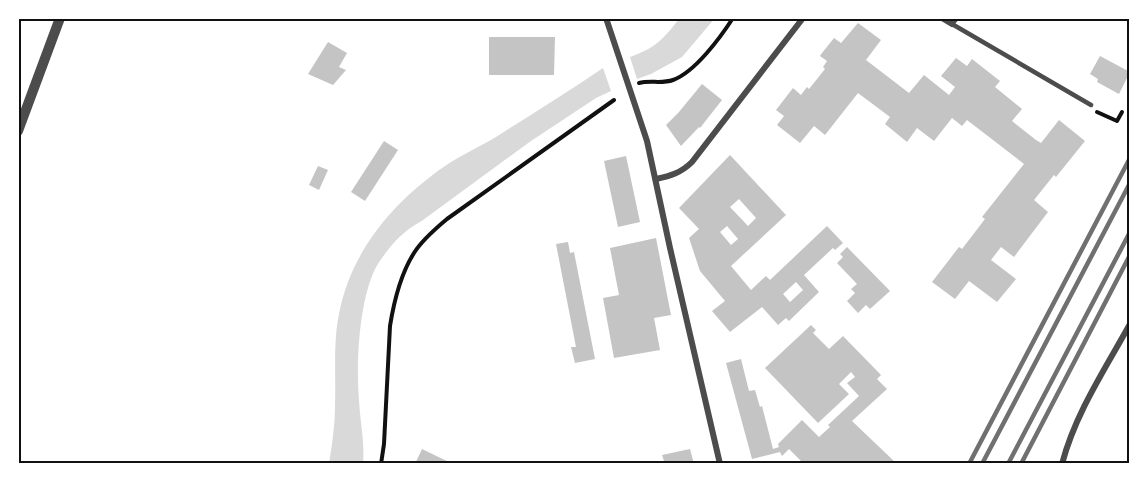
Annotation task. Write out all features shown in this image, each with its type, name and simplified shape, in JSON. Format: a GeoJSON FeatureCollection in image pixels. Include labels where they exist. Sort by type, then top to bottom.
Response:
{"type":"FeatureCollection","features":[{"type":"Feature","properties":{"kind":"street"},"geometry":{"type":"LineString","coordinates":[[18,131],[60,18]]}},
{"type":"Feature","properties":{"kind":"street"},"geometry":{"type":"LineString","coordinates":[[656,179],[676,174],[692,162],[803,18]]}},
{"type":"Feature","properties":{"kind":"street"},"geometry":{"type":"LineString","coordinates":[[942,18],[952,24]]}},
{"type":"Feature","properties":{"kind":"street"},"geometry":{"type":"LineString","coordinates":[[606,20],[644,129],[720,464]]}},
{"type":"Feature","properties":{"kind":"street"},"geometry":{"type":"LineString","coordinates":[[1062,464],[1068,443],[1082,412],[1130,324]]}},
{"type":"Feature","properties":{"kind":"lane"},"geometry":{"type":"LineString","coordinates":[[957,18],[952,24],[1091,105]]}},
{"type":"Feature","properties":{"kind":"path"},"geometry":{"type":"LineString","coordinates":[[639,83],[671,81],[688,71],[733,18]]}},
{"type":"Feature","properties":{"kind":"path"},"geometry":{"type":"LineString","coordinates":[[381,464],[390,326],[397,293],[414,253],[447,219],[614,100]]}},
{"type":"Feature","properties":{"kind":"path"},"geometry":{"type":"LineString","coordinates":[[1102,114],[1117,121],[1122,112]]}},
{"type":"Feature","properties":{"kind":"shaded area"},"geometry":{"type":"Polygon","coordinates":[[[680,18],[715,18],[682,57],[637,79],[630,57],[658,42],[680,18]]]}},
{"type":"Feature","properties":{"kind":"shaded area"},"geometry":{"type":"Polygon","coordinates":[[[603,68],[611,91],[596,98],[531,141],[408,229],[396,240],[381,260],[375,269],[365,298],[360,333],[358,385],[363,464],[329,464],[334,420],[335,348],[339,314],[353,269],[377,230],[408,195],[445,166],[496,137],[603,68]]]}},
{"type":"Feature","properties":{"kind":"building"},"geometry":{"type":"Polygon","coordinates":[[[858,23],[881,40],[866,60],[909,93],[924,75],[949,95],[955,87],[941,76],[956,58],[967,66],[972,59],[1000,81],[995,87],[1022,109],[1012,121],[1036,140],[1041,143],[1059,120],[1085,141],[1034,200],[1048,212],[1014,257],[1001,247],[991,260],[1016,279],[997,302],[969,281],[955,299],[932,282],[959,247],[962,249],[985,219],[982,217],[1024,164],[967,120],[962,126],[952,118],[934,141],[917,128],[907,142],[885,124],[890,117],[858,93],[825,135],[814,126],[800,143],[777,125],[784,116],[776,110],[793,88],[801,95],[807,87],[809,89],[825,69],[823,67],[827,61],[820,56],[822,53],[834,38],[841,43],[858,23]]]}},
{"type":"Feature","properties":{"kind":"building"},"geometry":{"type":"Polygon","coordinates":[[[489,37],[555,37],[554,75],[489,75],[489,37]]]}},
{"type":"Feature","properties":{"kind":"building"},"geometry":{"type":"Polygon","coordinates":[[[328,42],[347,53],[339,67],[346,70],[333,85],[308,74],[328,42]]]}},
{"type":"Feature","properties":{"kind":"building"},"geometry":{"type":"Polygon","coordinates":[[[1100,56],[1130,72],[1119,94],[1097,82],[1098,79],[1090,74],[1100,56]]]}},
{"type":"Feature","properties":{"kind":"building"},"geometry":{"type":"Polygon","coordinates":[[[702,84],[722,100],[700,128],[681,146],[666,125],[702,84]]]}},
{"type":"Feature","properties":{"kind":"building"},"geometry":{"type":"Polygon","coordinates":[[[384,141],[398,150],[365,201],[351,192],[384,141]]]}},
{"type":"Feature","properties":{"kind":"building"},"geometry":{"type":"Polygon","coordinates":[[[730,155],[786,215],[731,266],[751,290],[766,276],[770,280],[827,226],[843,243],[835,250],[833,248],[804,275],[819,292],[789,321],[786,318],[778,325],[762,307],[730,332],[712,311],[725,301],[700,271],[689,238],[699,229],[679,208],[730,155]],[[739,199],[730,207],[748,226],[756,218],[739,199]],[[727,226],[720,232],[731,245],[738,239],[727,226]],[[796,282],[783,294],[790,302],[803,290],[796,282]]]}},
{"type":"Feature","properties":{"kind":"building"},"geometry":{"type":"Polygon","coordinates":[[[626,156],[640,222],[618,227],[604,161],[626,156]]]}},
{"type":"Feature","properties":{"kind":"building"},"geometry":{"type":"Polygon","coordinates":[[[318,166],[328,170],[319,190],[309,185],[318,166]]]}},
{"type":"Feature","properties":{"kind":"building"},"geometry":{"type":"Polygon","coordinates":[[[656,238],[671,315],[654,318],[660,350],[614,358],[603,298],[619,295],[610,248],[656,238]]]}},
{"type":"Feature","properties":{"kind":"building"},"geometry":{"type":"Polygon","coordinates":[[[568,242],[570,253],[574,252],[595,359],[575,363],[571,347],[576,347],[556,244],[568,242]]]}},
{"type":"Feature","properties":{"kind":"building"},"geometry":{"type":"Polygon","coordinates":[[[847,247],[890,291],[870,309],[866,305],[858,313],[847,301],[855,293],[851,289],[857,284],[837,263],[843,257],[840,254],[847,247]]]}},
{"type":"Feature","properties":{"kind":"building"},"geometry":{"type":"Polygon","coordinates":[[[811,325],[816,330],[813,333],[829,349],[843,336],[881,375],[877,379],[887,389],[852,421],[895,462],[893,464],[804,464],[789,449],[782,456],[780,452],[752,459],[726,363],[741,359],[749,391],[755,390],[760,407],[762,406],[773,449],[779,447],[778,444],[802,420],[819,437],[830,427],[828,425],[859,396],[847,383],[855,377],[851,372],[839,384],[849,394],[818,423],[765,368],[811,325]]]}},
{"type":"Feature","properties":{"kind":"building"},"geometry":{"type":"Polygon","coordinates":[[[422,449],[453,464],[415,464],[422,449]]]}},
{"type":"Feature","properties":{"kind":"building"},"geometry":{"type":"Polygon","coordinates":[[[690,449],[694,464],[665,464],[662,455],[690,449]]]}},
{"type":"Feature","properties":{"kind":"railway"},"geometry":{"type":"LineString","coordinates":[[969,464],[1130,158]]}},
{"type":"Feature","properties":{"kind":"railway"},"geometry":{"type":"LineString","coordinates":[[982,464],[1130,183]]}},
{"type":"Feature","properties":{"kind":"railway"},"geometry":{"type":"LineString","coordinates":[[1008,464],[1130,232]]}},
{"type":"Feature","properties":{"kind":"railway"},"geometry":{"type":"LineString","coordinates":[[1021,464],[1130,255]]}}]}
